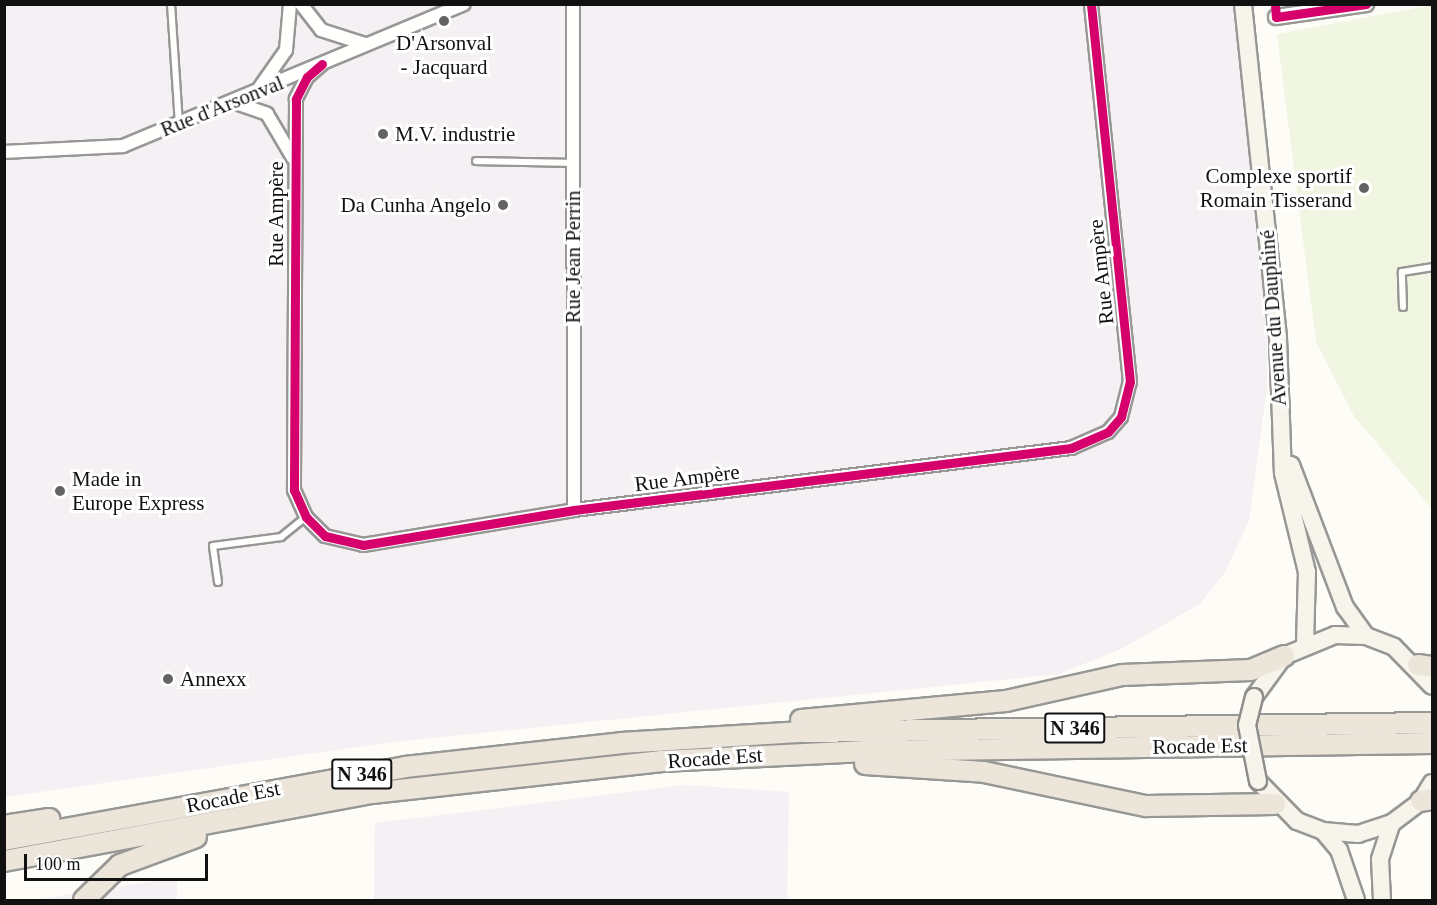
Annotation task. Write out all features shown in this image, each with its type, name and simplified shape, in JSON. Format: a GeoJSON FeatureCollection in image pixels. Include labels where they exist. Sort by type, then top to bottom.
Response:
{"type":"FeatureCollection","features":[{"type":"Feature","properties":{"kind":"highway"},"geometry":{"type":"LineString","coordinates":[[717,736],[740,725],[1006,701],[1122,675],[1251,670],[1284,656]]}},
{"type":"Feature","properties":{"kind":"highway","name":"Rocade Est"},"geometry":{"type":"LineString","coordinates":[[4,840],[416,766],[717,736],[1432,723]]}},
{"type":"Feature","properties":{"kind":"highway","name":"Rocade Est"},"geometry":{"type":"LineString","coordinates":[[4,861],[235,818],[472,780],[774,754],[1432,743]]}},
{"type":"Feature","properties":{"kind":"highway"},"geometry":{"type":"LineString","coordinates":[[774,754],[792,764],[944,766],[1146,806],[1275,804]]}},
{"type":"Feature","properties":{"kind":"highway"},"geometry":{"type":"LineString","coordinates":[[4,826],[173,798],[195,804]]}},
{"type":"Feature","properties":{"kind":"highway"},"geometry":{"type":"LineString","coordinates":[[84,900],[120,865],[209,834],[235,818]]}},
{"type":"Feature","properties":{"kind":"main road","name":"Avenue du Dauphiné"},"geometry":{"type":"LineString","coordinates":[[1243,4],[1278,338],[1283,473],[1307,572],[1305,643]]}},
{"type":"Feature","properties":{"kind":"main road","name":"Avenue du Dauphiné"},"geometry":{"type":"LineString","coordinates":[[1281,417],[1292,469],[1324,557],[1345,607],[1366,636]]}},
{"type":"Feature","properties":{"kind":"main road"},"geometry":{"type":"LineString","coordinates":[[1356,900],[1339,850],[1323,831],[1275,804],[1258,781],[1248,744],[1254,697],[1284,656],[1305,643],[1335,635],[1366,636],[1394,647],[1425,666],[1432,686]]}},
{"type":"Feature","properties":{"kind":"main road"},"geometry":{"type":"LineString","coordinates":[[1323,831],[1358,834],[1392,823],[1427,800],[1432,783]]}},
{"type":"Feature","properties":{"kind":"main road"},"geometry":{"type":"LineString","coordinates":[[1382,900],[1380,859],[1392,823]]}},
{"type":"Feature","properties":{"kind":"street"},"geometry":{"type":"LineString","coordinates":[[251,94],[271,77],[286,50],[290,4]]}},
{"type":"Feature","properties":{"kind":"street"},"geometry":{"type":"LineString","coordinates":[[301,4],[321,30],[366,44]]}},
{"type":"Feature","properties":{"kind":"street","name":"Rue d'Arsonval"},"geometry":{"type":"LineString","coordinates":[[4,152],[123,146],[464,4]]}},
{"type":"Feature","properties":{"kind":"street","name":"Rue Jean Perrin"},"geometry":{"type":"LineString","coordinates":[[573,4],[574,510]]}},
{"type":"Feature","properties":{"kind":"street","name":"Rue Ampère"},"geometry":{"type":"LineString","coordinates":[[322,64],[307,77],[296,99],[294,490],[306,517],[325,536],[363,545],[574,510],[1050,451],[1084,445],[1108,432],[1121,417],[1130,382],[1091,4]]}},
{"type":"Feature","properties":{"kind":"street"},"geometry":{"type":"LineString","coordinates":[[1276,17],[1366,4]]}},
{"type":"Feature","properties":{"kind":"street","name":"Rue Ampère"},"geometry":{"type":"LineString","coordinates":[[231,102],[267,114],[294,162]]}},
{"type":"Feature","properties":{"kind":"lane"},"geometry":{"type":"LineString","coordinates":[[171,4],[179,123]]}},
{"type":"Feature","properties":{"kind":"lane"},"geometry":{"type":"LineString","coordinates":[[476,161],[573,163]]}},
{"type":"Feature","properties":{"kind":"lane"},"geometry":{"type":"LineString","coordinates":[[1402,307],[1402,272],[1432,267]]}},
{"type":"Feature","properties":{"kind":"lane"},"geometry":{"type":"LineString","coordinates":[[218,582],[213,546],[281,537],[306,517]]}},
{"type":"Feature","properties":{"kind":"shaded area"},"geometry":{"type":"Polygon","coordinates":[[[4,5],[1233,5],[1267,299],[1267,387],[1249,521],[1225,572],[1200,604],[1121,649],[1059,674],[393,742],[5,797],[4,5]]]}},
{"type":"Feature","properties":{"kind":"shaded area"},"geometry":{"type":"Polygon","coordinates":[[[684,785],[789,792],[787,900],[374,900],[375,823],[684,785]]]}},
{"type":"Feature","properties":{"kind":"shaded area"},"geometry":{"type":"Polygon","coordinates":[[[177,877],[177,900],[35,900],[177,877]]]}},
{"type":"Feature","properties":{"kind":"green space","name":"Complexe sportif Romain Tisserand"},"geometry":{"type":"Polygon","coordinates":[[[1432,5],[1432,509],[1354,416],[1316,342],[1277,34],[1432,5]]]}},
{"type":"Feature","properties":{"kind":"cycle path"},"geometry":{"type":"LineString","coordinates":[[322,64],[307,77],[296,99],[294,490],[306,517],[325,536],[363,545],[574,510],[1071,448],[1108,432],[1121,417],[1130,382],[1091,4]]}},
{"type":"Feature","properties":{"kind":"cycle path"},"geometry":{"type":"LineString","coordinates":[[1275,4],[1276,17],[1366,4]]}},
{"type":"Feature","properties":{"kind":"place","name":"D'Arsonval - Jacquard"},"geometry":{"type":"Point","coordinates":[444,21]}},
{"type":"Feature","properties":{"kind":"place","name":"M.V. industrie"},"geometry":{"type":"Point","coordinates":[383,134]}},
{"type":"Feature","properties":{"kind":"place","name":"Complexe sportif Romain Tisserand"},"geometry":{"type":"Point","coordinates":[1364,188]}},
{"type":"Feature","properties":{"kind":"place","name":"Da Cunha Angelo"},"geometry":{"type":"Point","coordinates":[503,205]}},
{"type":"Feature","properties":{"kind":"place","name":"Made in Europe Express"},"geometry":{"type":"Point","coordinates":[60,491]}},
{"type":"Feature","properties":{"kind":"place","name":"Annexx"},"geometry":{"type":"Point","coordinates":[168,679]}}]}
